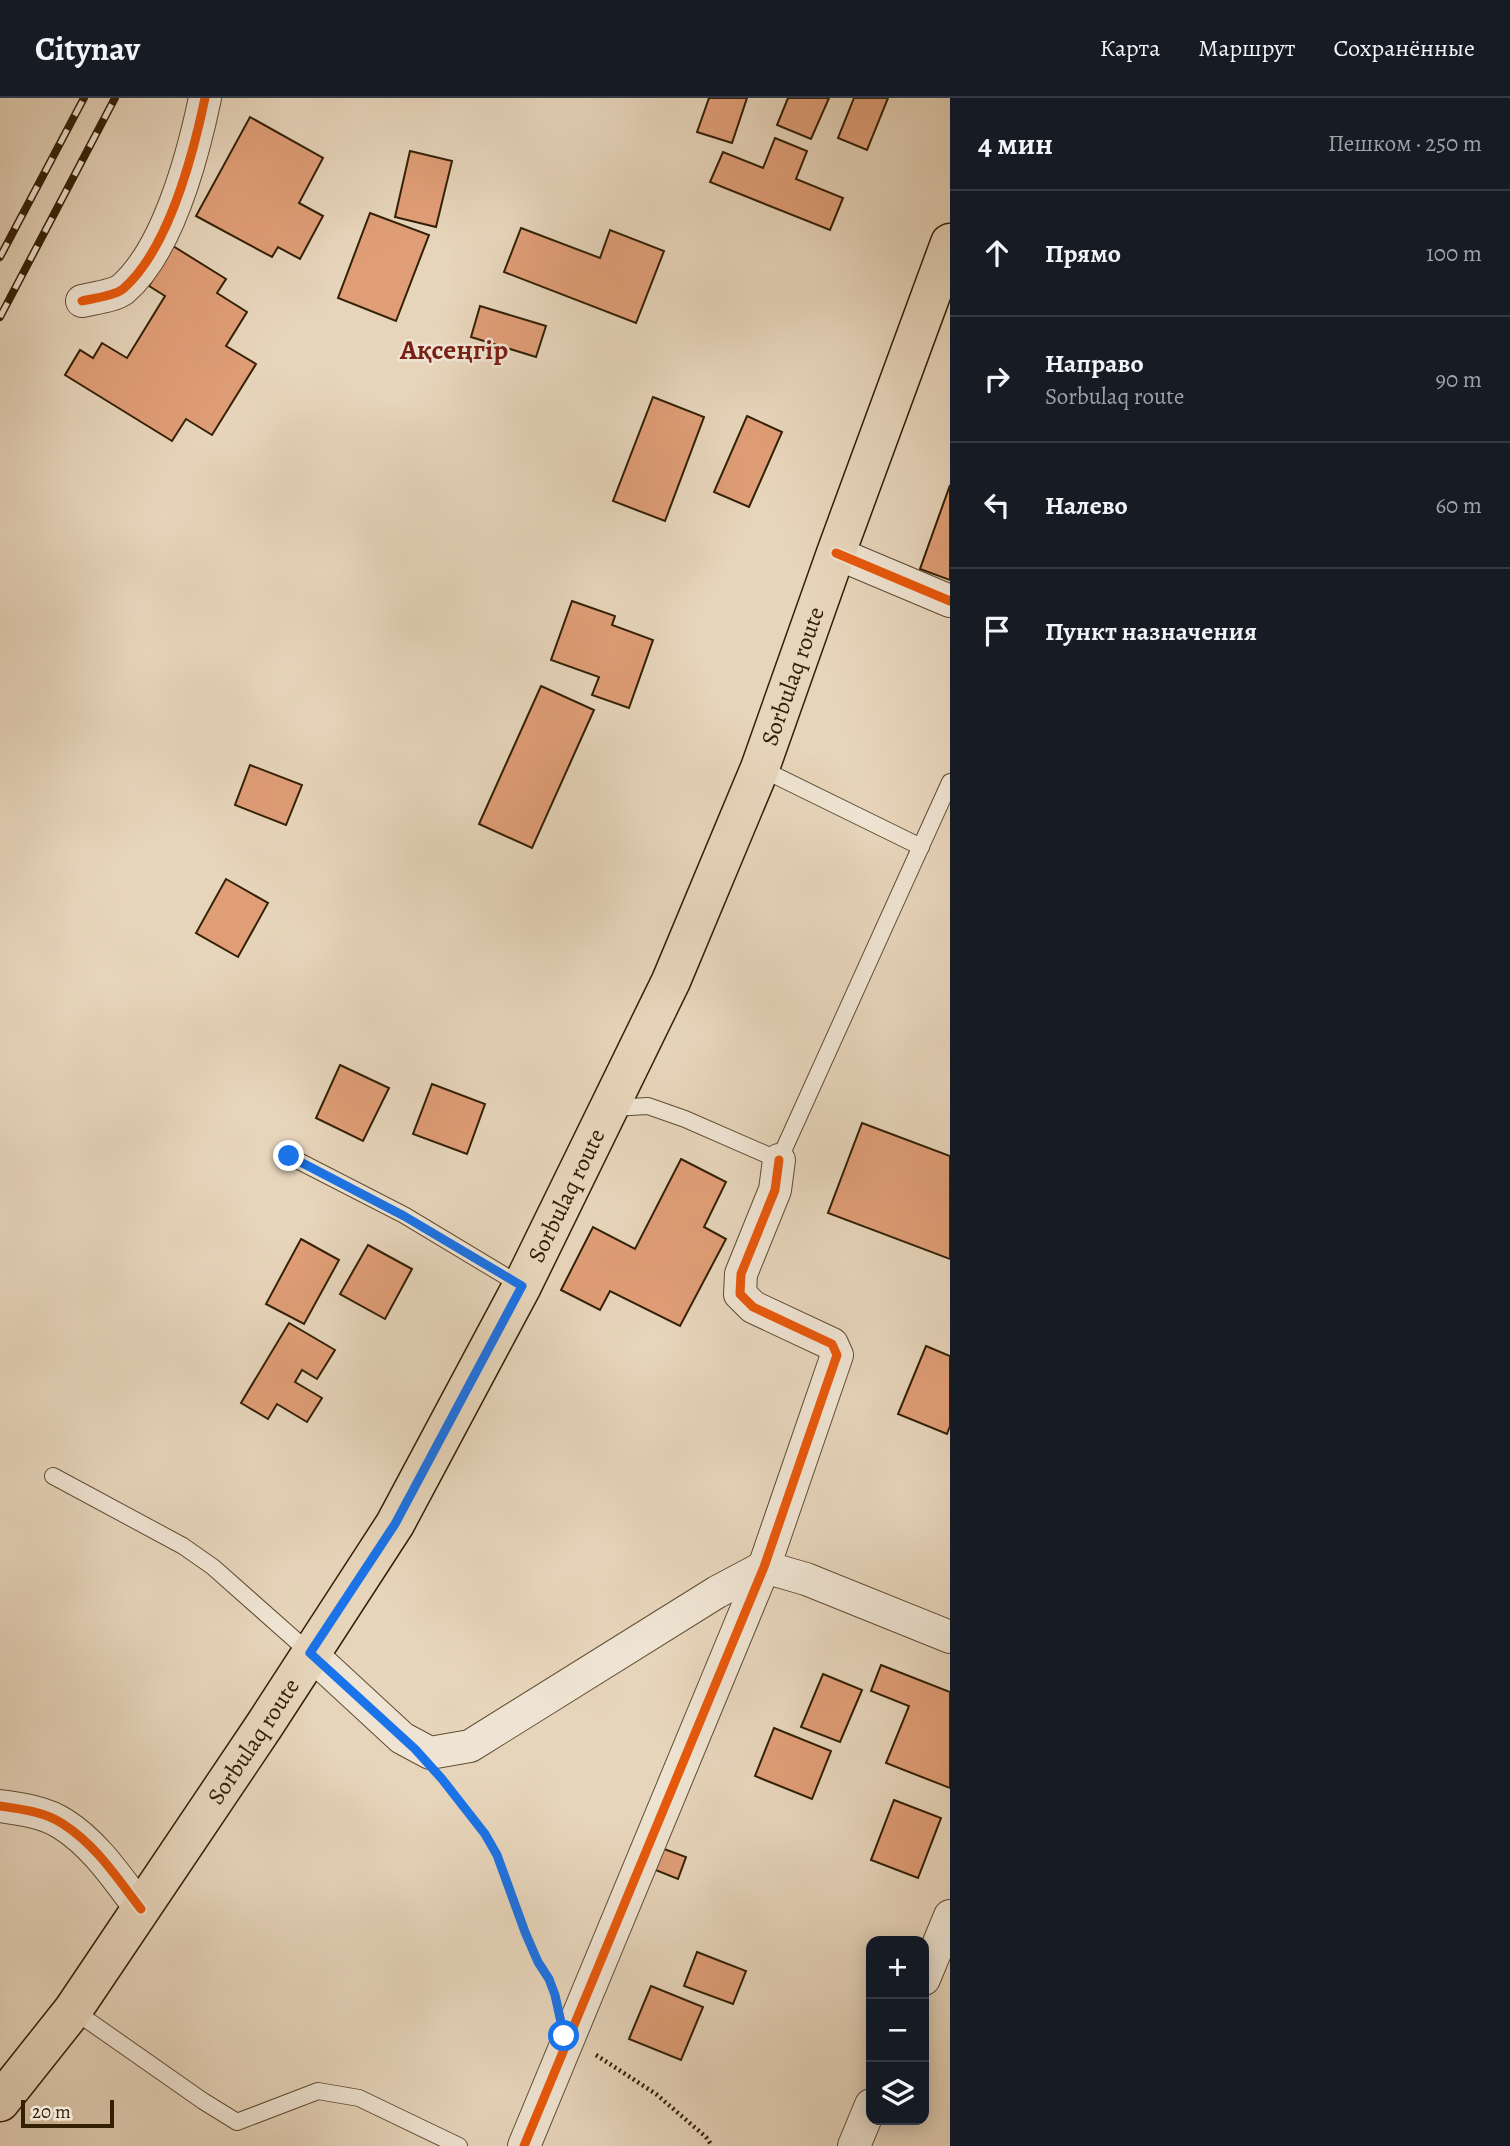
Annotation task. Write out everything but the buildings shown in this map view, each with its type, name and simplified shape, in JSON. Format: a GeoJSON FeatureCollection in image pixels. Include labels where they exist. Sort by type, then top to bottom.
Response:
{"type":"FeatureCollection","features":[{"type":"Feature","properties":{"kind":"main road","name":"Sorbulaq route"},"geometry":{"type":"LineString","coordinates":[[0,2102],[74,2010],[395,1524],[522,1286],[671,981],[760,768],[950,243]]}},
{"type":"Feature","properties":{"kind":"street"},"geometry":{"type":"LineString","coordinates":[[82,301],[121,291],[151,258],[169,220],[197,137],[205,98]]}},
{"type":"Feature","properties":{"kind":"street"},"geometry":{"type":"LineString","coordinates":[[836,553],[950,601]]}},
{"type":"Feature","properties":{"kind":"street"},"geometry":{"type":"LineString","coordinates":[[524,2146],[764,1567],[837,1355],[832,1344],[754,1307],[740,1294],[741,1274],[775,1191],[779,1160]]}},
{"type":"Feature","properties":{"kind":"street"},"geometry":{"type":"LineString","coordinates":[[310,1653],[402,1738],[430,1753],[470,1746],[717,1592],[764,1567],[806,1579],[950,1637]]}},
{"type":"Feature","properties":{"kind":"street"},"geometry":{"type":"LineString","coordinates":[[0,1805],[28,1810],[61,1822],[100,1855],[141,1909]]}},
{"type":"Feature","properties":{"kind":"street"},"geometry":{"type":"LineString","coordinates":[[929,1967],[950,1916]]}},
{"type":"Feature","properties":{"kind":"street"},"geometry":{"type":"LineString","coordinates":[[854,2146],[866,2117]]}},
{"type":"Feature","properties":{"kind":"lane"},"geometry":{"type":"LineString","coordinates":[[760,768],[921,847]]}},
{"type":"Feature","properties":{"kind":"lane"},"geometry":{"type":"LineString","coordinates":[[610,1108],[648,1106],[779,1160],[950,782]]}},
{"type":"Feature","properties":{"kind":"lane"},"geometry":{"type":"LineString","coordinates":[[289,1156],[404,1216],[522,1286]]}},
{"type":"Feature","properties":{"kind":"lane"},"geometry":{"type":"LineString","coordinates":[[53,1476],[183,1546],[214,1567],[310,1653]]}},
{"type":"Feature","properties":{"kind":"lane"},"geometry":{"type":"LineString","coordinates":[[74,2010],[237,2122],[318,2091],[359,2098],[459,2146]]}},
{"type":"Feature","properties":{"kind":"path"},"geometry":{"type":"LineString","coordinates":[[442,1779],[485,1834],[497,1855],[525,1932],[552,1987],[564,2036],[656,2094],[706,2137],[712,2146]]}},
{"type":"Feature","properties":{"kind":"railway"},"geometry":{"type":"LineString","coordinates":[[0,257],[84,98]]}},
{"type":"Feature","properties":{"kind":"railway"},"geometry":{"type":"LineString","coordinates":[[0,317],[115,98]]}},
{"type":"Feature","properties":{"kind":"cycle path"},"geometry":{"type":"LineString","coordinates":[[82,301],[123,289],[153,251],[166,226],[186,173],[205,98]]}},
{"type":"Feature","properties":{"kind":"cycle path"},"geometry":{"type":"LineString","coordinates":[[836,553],[950,601]]}},
{"type":"Feature","properties":{"kind":"cycle path"},"geometry":{"type":"LineString","coordinates":[[524,2146],[764,1567],[837,1355],[832,1344],[753,1307],[740,1294],[741,1274],[775,1190],[779,1160]]}},
{"type":"Feature","properties":{"kind":"cycle path"},"geometry":{"type":"LineString","coordinates":[[0,1806],[49,1817],[75,1832],[105,1863],[141,1909]]}},
{"type":"Feature","properties":{"kind":"district","name":"Ақсеңгір"},"geometry":{"type":"Point","coordinates":[454,350]}},
{"type":"Feature","properties":{"kind":"route"},"geometry":{"type":"LineString","coordinates":[[289,1156],[404,1216],[522,1286],[395,1524],[310,1653],[415,1749],[485,1834],[497,1855],[538,1962],[549,1979],[564,2036]]}}]}
